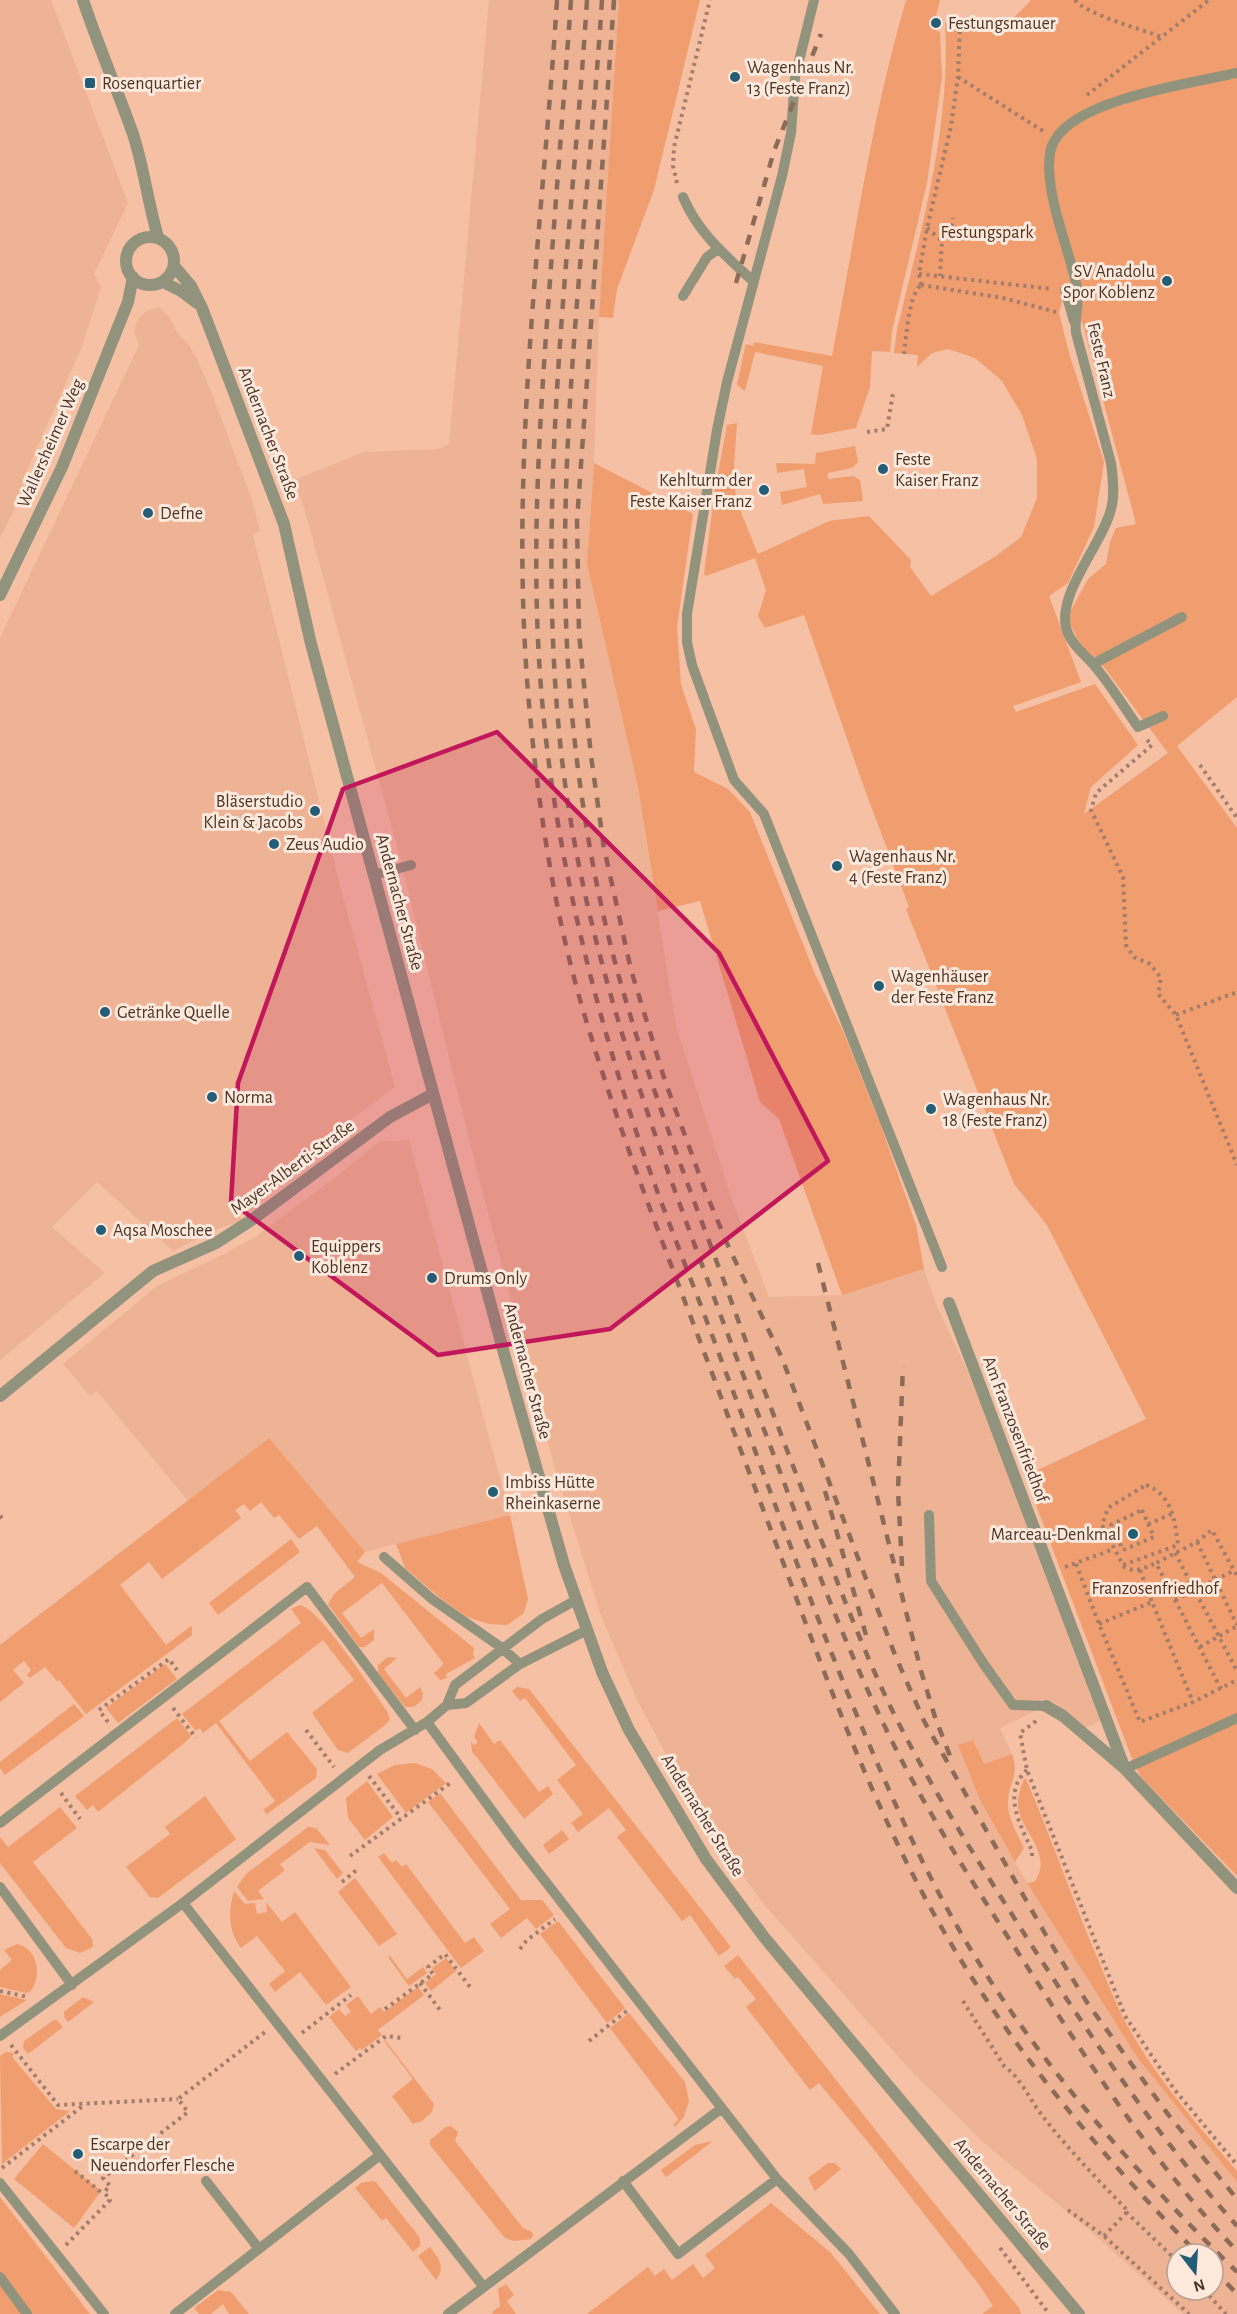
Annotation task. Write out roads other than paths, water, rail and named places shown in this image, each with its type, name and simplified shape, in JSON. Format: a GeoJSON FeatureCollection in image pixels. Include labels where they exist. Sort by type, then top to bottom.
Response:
{"type":"FeatureCollection","features":[{"type":"Feature","properties":{"kind":"street"},"geometry":{"type":"LineString","coordinates":[[83,0],[144,171],[152,237]]}},
{"type":"Feature","properties":{"kind":"street"},"geometry":{"type":"LineString","coordinates":[[152,237],[171,246],[174,253],[174,266],[163,282],[155,285],[145,284],[133,277],[127,267],[127,252],[135,241],[152,237]]}},
{"type":"Feature","properties":{"kind":"street","name":"Andernacher Straße"},"geometry":{"type":"LineString","coordinates":[[174,266],[191,286],[202,308],[284,524],[311,644],[543,1495],[576,1600],[602,1672],[629,1730],[706,1859],[765,1937],[1079,2314]]}},
{"type":"Feature","properties":{"kind":"street","name":"Wallersheimer Weg"},"geometry":{"type":"LineString","coordinates":[[0,595],[62,467],[128,302],[133,277]]}},
{"type":"Feature","properties":{"kind":"street"},"geometry":{"type":"LineString","coordinates":[[163,282],[181,291],[202,308]]}},
{"type":"Feature","properties":{"kind":"street","name":"Wallersheimer Weg"},"geometry":{"type":"LineString","coordinates":[[128,302],[145,284]]}},
{"type":"Feature","properties":{"kind":"street","name":"Mayer-Alberti-Straße"},"geometry":{"type":"LineString","coordinates":[[0,1396],[153,1271],[216,1243],[254,1219],[390,1116],[433,1094]]}},
{"type":"Feature","properties":{"kind":"street","name":"Am Franzosenfriedhof"},"geometry":{"type":"LineString","coordinates":[[949,1304],[1125,1769]]}},
{"type":"Feature","properties":{"kind":"street","name":"Am Franzosenfriedhof"},"geometry":{"type":"LineString","coordinates":[[1046,1706],[1063,1716],[1125,1769],[1237,1888]]}},
{"type":"Feature","properties":{"kind":"lane"},"geometry":{"type":"LineString","coordinates":[[814,0],[795,77],[791,133],[782,176],[727,382],[717,430],[687,614],[688,648],[706,706],[734,780],[764,814],[942,1267]]}},
{"type":"Feature","properties":{"kind":"lane","name":"Feste Franz"},"geometry":{"type":"LineString","coordinates":[[1163,716],[1138,727],[1093,664],[1079,652],[1066,629],[1065,611],[1111,510],[1113,483],[1111,463],[1081,358],[1074,321],[1079,302],[1077,287],[1054,200],[1049,168],[1050,154],[1054,140],[1064,130],[1079,118],[1114,102],[1237,73]]}},
{"type":"Feature","properties":{"kind":"lane"},"geometry":{"type":"LineString","coordinates":[[683,197],[693,217],[718,249],[754,282]]}},
{"type":"Feature","properties":{"kind":"lane"},"geometry":{"type":"LineString","coordinates":[[683,296],[707,257],[718,249]]}},
{"type":"Feature","properties":{"kind":"lane"},"geometry":{"type":"LineString","coordinates":[[1065,290],[1074,321]]}},
{"type":"Feature","properties":{"kind":"lane"},"geometry":{"type":"LineString","coordinates":[[1093,664],[1182,616]]}},
{"type":"Feature","properties":{"kind":"lane"},"geometry":{"type":"LineString","coordinates":[[374,875],[411,865]]}},
{"type":"Feature","properties":{"kind":"lane"},"geometry":{"type":"LineString","coordinates":[[929,1515],[931,1581],[983,1663],[1013,1705],[1046,1706]]}},
{"type":"Feature","properties":{"kind":"lane"},"geometry":{"type":"LineString","coordinates":[[384,1557],[432,1599],[502,1648],[520,1664]]}},
{"type":"Feature","properties":{"kind":"lane"},"geometry":{"type":"LineString","coordinates":[[0,1823],[307,1587],[415,1731]]}},
{"type":"Feature","properties":{"kind":"lane"},"geometry":{"type":"LineString","coordinates":[[2,2035],[183,1903],[380,1750],[427,1722],[447,1705],[455,1685],[542,1619],[576,1600]]}},
{"type":"Feature","properties":{"kind":"lane"},"geometry":{"type":"LineString","coordinates":[[447,1705],[466,1703],[520,1664],[587,1630]]}},
{"type":"Feature","properties":{"kind":"lane"},"geometry":{"type":"LineString","coordinates":[[1125,1769],[1237,1718]]}},
{"type":"Feature","properties":{"kind":"lane"},"geometry":{"type":"LineString","coordinates":[[427,1722],[567,1910],[777,2179],[849,2254],[895,2314]]}},
{"type":"Feature","properties":{"kind":"lane"},"geometry":{"type":"LineString","coordinates":[[0,1887],[72,1985]]}},
{"type":"Feature","properties":{"kind":"lane"},"geometry":{"type":"LineString","coordinates":[[183,1903],[483,2286]]}},
{"type":"Feature","properties":{"kind":"lane"},"geometry":{"type":"LineString","coordinates":[[447,2314],[722,2108]]}},
{"type":"Feature","properties":{"kind":"lane"},"geometry":{"type":"LineString","coordinates":[[175,2314],[380,2155]]}},
{"type":"Feature","properties":{"kind":"lane"},"geometry":{"type":"LineString","coordinates":[[623,2181],[678,2254],[777,2179]]}},
{"type":"Feature","properties":{"kind":"lane"},"geometry":{"type":"LineString","coordinates":[[206,2181],[259,2249]]}},
{"type":"Feature","properties":{"kind":"lane"},"geometry":{"type":"LineString","coordinates":[[0,2183],[104,2314]]}},
{"type":"Feature","properties":{"kind":"lane"},"geometry":{"type":"LineString","coordinates":[[0,2277],[27,2314]]}},
{"type":"Feature","properties":{"kind":"railway"},"geometry":{"type":"LineString","coordinates":[[557,0],[529,352],[522,528],[524,616],[529,704],[542,817],[562,929],[581,1003],[595,1051],[644,1193],[815,1649],[865,1772],[902,1852],[943,1930],[998,2017],[1028,2059],[1093,2140],[1186,2242]]}},
{"type":"Feature","properties":{"kind":"railway"},"geometry":{"type":"LineString","coordinates":[[571,0],[542,396],[536,548],[538,649],[548,755],[565,864],[589,972],[619,1078],[667,1218],[805,1585],[870,1746],[935,1886],[993,1985],[1056,2073],[1125,2155],[1237,2272]]}},
{"type":"Feature","properties":{"kind":"railway"},"geometry":{"type":"LineString","coordinates":[[587,0],[553,469],[551,563],[554,657],[561,751],[571,822],[585,892],[621,1030],[666,1166],[724,1326],[830,1602],[886,1730],[972,1882],[1091,2065],[1160,2161],[1237,2251]]}},
{"type":"Feature","properties":{"kind":"railway"},"geometry":{"type":"LineString","coordinates":[[602,0],[568,434],[565,521],[566,607],[570,694],[578,772],[597,888],[615,964],[648,1072],[756,1368],[848,1609],[891,1708],[955,1823],[1074,2010],[1125,2085],[1179,2157],[1237,2226]]}},
{"type":"Feature","properties":{"kind":"railway"},"geometry":{"type":"LineString","coordinates":[[614,0],[577,521],[579,633],[591,756],[604,848],[631,970],[665,1081],[706,1193],[729,1248],[782,1358],[895,1655],[924,1721],[1047,1937],[1088,2004],[1167,2113],[1237,2199]]}},
{"type":"Feature","properties":{"kind":"railway"},"geometry":{"type":"LineString","coordinates":[[736,283],[774,151],[821,34]]}},
{"type":"Feature","properties":{"kind":"railway"},"geometry":{"type":"LineString","coordinates":[[818,1263],[921,1671],[950,1756]]}},
{"type":"Feature","properties":{"kind":"railway"},"geometry":{"type":"LineString","coordinates":[[902,1566],[898,1491],[903,1366]]}},
{"type":"Feature","properties":{"kind":"railway"},"geometry":{"type":"LineString","coordinates":[[825,1491],[866,1635]]}},
{"type":"Feature","properties":{"kind":"railway"},"geometry":{"type":"LineString","coordinates":[[1225,2282],[1237,2294]]}},
{"type":"Feature","properties":{"kind":"place","name":"Festungsmauer"},"geometry":{"type":"Point","coordinates":[936,23]}},
{"type":"Feature","properties":{"kind":"place","name":"Wagenhaus Nr. 13 (Feste Franz)"},"geometry":{"type":"Point","coordinates":[735,77]}},
{"type":"Feature","properties":{"kind":"place","name":"Rosenquartier"},"geometry":{"type":"Point","coordinates":[90,83]}},
{"type":"Feature","properties":{"kind":"place","name":"SV Anadolu Spor Koblenz"},"geometry":{"type":"Point","coordinates":[1167,281]}},
{"type":"Feature","properties":{"kind":"place","name":"Feste Kaiser Franz"},"geometry":{"type":"Point","coordinates":[883,469]}},
{"type":"Feature","properties":{"kind":"place","name":"Kehlturm der Feste Kaiser Franz"},"geometry":{"type":"Point","coordinates":[764,490]}},
{"type":"Feature","properties":{"kind":"place","name":"Defne"},"geometry":{"type":"Point","coordinates":[148,513]}},
{"type":"Feature","properties":{"kind":"place","name":"Bläserstudio Klein & Jacobs"},"geometry":{"type":"Point","coordinates":[315,811]}},
{"type":"Feature","properties":{"kind":"place","name":"Zeus Audio"},"geometry":{"type":"Point","coordinates":[274,844]}},
{"type":"Feature","properties":{"kind":"place","name":"Wagenhaus Nr. 4 (Feste Franz)"},"geometry":{"type":"Point","coordinates":[837,866]}},
{"type":"Feature","properties":{"kind":"place","name":"Wagenhäuser der Feste Franz"},"geometry":{"type":"Point","coordinates":[879,986]}},
{"type":"Feature","properties":{"kind":"place","name":"Getränke Quelle"},"geometry":{"type":"Point","coordinates":[105,1012]}},
{"type":"Feature","properties":{"kind":"place","name":"Norma"},"geometry":{"type":"Point","coordinates":[212,1097]}},
{"type":"Feature","properties":{"kind":"place","name":"Wagenhaus Nr. 18 (Feste Franz)"},"geometry":{"type":"Point","coordinates":[931,1109]}},
{"type":"Feature","properties":{"kind":"place","name":"Aqsa Moschee"},"geometry":{"type":"Point","coordinates":[101,1230]}},
{"type":"Feature","properties":{"kind":"place","name":"Equippers Koblenz"},"geometry":{"type":"Point","coordinates":[299,1256]}},
{"type":"Feature","properties":{"kind":"place","name":"Drums Only"},"geometry":{"type":"Point","coordinates":[432,1278]}},
{"type":"Feature","properties":{"kind":"place","name":"Imbiss Hütte Rheinkaserne"},"geometry":{"type":"Point","coordinates":[493,1492]}},
{"type":"Feature","properties":{"kind":"place","name":"Marceau-Denkmal"},"geometry":{"type":"Point","coordinates":[1133,1534]}},
{"type":"Feature","properties":{"kind":"place","name":"Escarpe der Neuendorfer Flesche"},"geometry":{"type":"Point","coordinates":[78,2154]}},
{"type":"Feature","properties":{"kind":"park label","name":"Festungspark"},"geometry":{"type":"Point","coordinates":[987,232]}},
{"type":"Feature","properties":{"kind":"park label","name":"Franzosenfriedhof"},"geometry":{"type":"Point","coordinates":[1155,1588]}}]}
